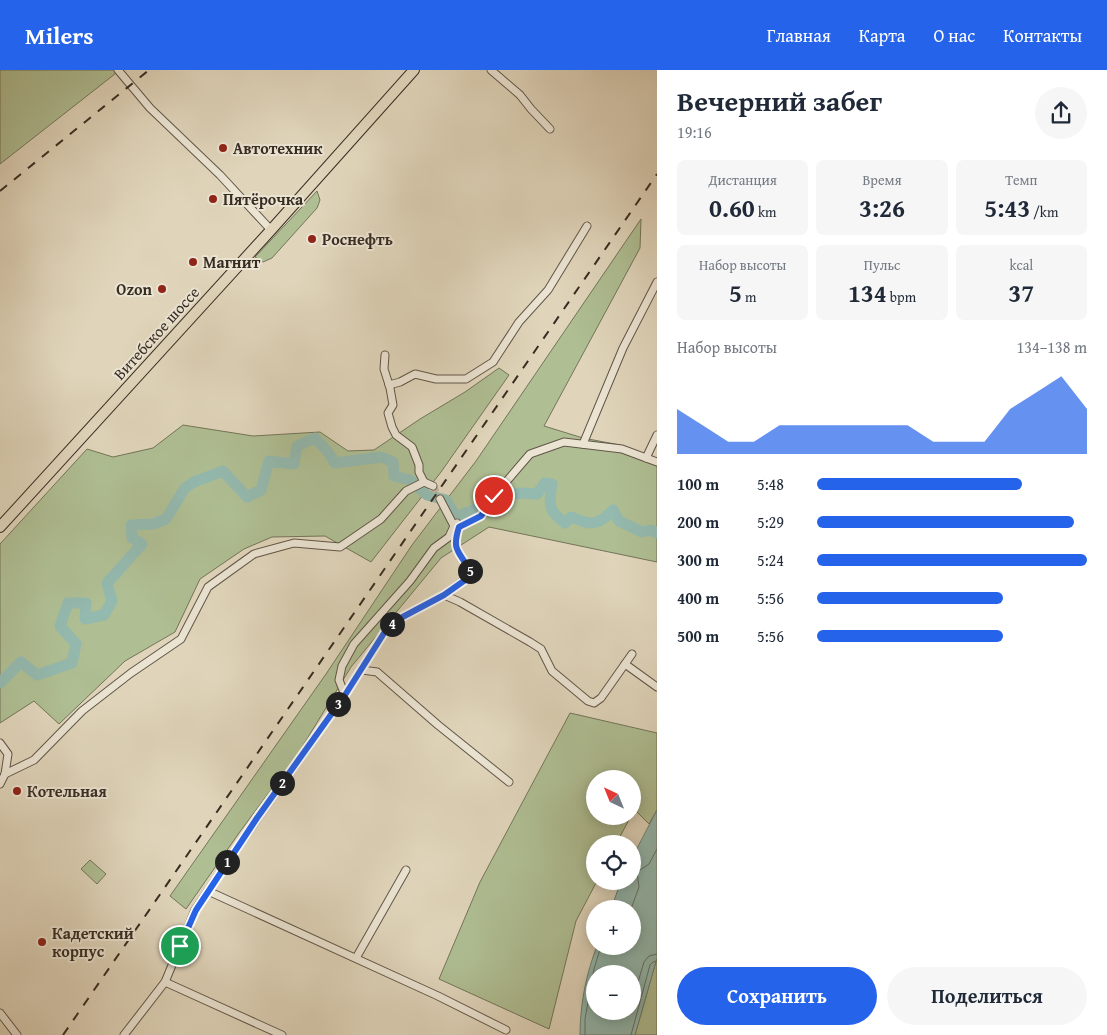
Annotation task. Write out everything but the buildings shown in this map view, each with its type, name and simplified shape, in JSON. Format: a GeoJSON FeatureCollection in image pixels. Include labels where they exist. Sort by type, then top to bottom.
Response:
{"type":"FeatureCollection","features":[{"type":"Feature","properties":{"kind":"main road","name":"Витебское шоссе"},"geometry":{"type":"LineString","coordinates":[[0,527],[414,70]]}},
{"type":"Feature","properties":{"kind":"street"},"geometry":{"type":"LineString","coordinates":[[118,70],[150,108],[220,175],[271,230]]}},
{"type":"Feature","properties":{"kind":"street"},"geometry":{"type":"LineString","coordinates":[[491,70],[520,95],[550,128]]}},
{"type":"Feature","properties":{"kind":"street"},"geometry":{"type":"LineString","coordinates":[[389,385],[400,382],[415,374],[436,379],[466,379],[493,362],[520,322],[548,290],[587,226]]}},
{"type":"Feature","properties":{"kind":"street"},"geometry":{"type":"LineString","coordinates":[[583,444],[623,348],[657,282]]}},
{"type":"Feature","properties":{"kind":"street"},"geometry":{"type":"LineString","coordinates":[[385,355],[384,369],[392,405],[388,413],[392,427],[396,435],[412,447],[424,482],[433,486]]}},
{"type":"Feature","properties":{"kind":"street"},"geometry":{"type":"LineString","coordinates":[[646,458],[657,435]]}},
{"type":"Feature","properties":{"kind":"street"},"geometry":{"type":"LineString","coordinates":[[459,527],[481,516],[494,496],[530,454],[564,442],[622,449],[657,462]]}},
{"type":"Feature","properties":{"kind":"street"},"geometry":{"type":"LineString","coordinates":[[5,774],[34,760],[82,711],[131,673],[181,639],[208,587],[254,554],[294,543],[340,547],[381,519],[406,491],[424,482]]}},
{"type":"Feature","properties":{"kind":"street"},"geometry":{"type":"LineString","coordinates":[[345,695],[339,680],[342,666],[354,644],[410,581],[434,548],[449,536],[454,526],[440,499]]}},
{"type":"Feature","properties":{"kind":"street"},"geometry":{"type":"LineString","coordinates":[[124,1035],[165,982],[196,910],[208,891],[257,818],[345,695],[386,630],[395,621],[444,595],[468,578],[470,571],[457,550],[455,540],[459,527],[456,520],[449,516]]}},
{"type":"Feature","properties":{"kind":"street"},"geometry":{"type":"LineString","coordinates":[[444,595],[467,606],[540,650],[552,671],[588,701],[594,703],[601,698],[632,654]]}},
{"type":"Feature","properties":{"kind":"street"},"geometry":{"type":"LineString","coordinates":[[625,664],[657,686]]}},
{"type":"Feature","properties":{"kind":"street"},"geometry":{"type":"LineString","coordinates":[[362,670],[377,672],[438,725],[510,782]]}},
{"type":"Feature","properties":{"kind":"street"},"geometry":{"type":"LineString","coordinates":[[0,743],[8,754],[5,774],[0,784]]}},
{"type":"Feature","properties":{"kind":"street"},"geometry":{"type":"LineString","coordinates":[[356,958],[406,870]]}},
{"type":"Feature","properties":{"kind":"street"},"geometry":{"type":"LineString","coordinates":[[208,891],[356,958],[506,1030]]}},
{"type":"Feature","properties":{"kind":"street"},"geometry":{"type":"LineString","coordinates":[[165,982],[282,1035]]}},
{"type":"Feature","properties":{"kind":"street"},"geometry":{"type":"LineString","coordinates":[[0,1014],[17,1035]]}},
{"type":"Feature","properties":{"kind":"green space"},"geometry":{"type":"Polygon","coordinates":[[[0,70],[120,70],[0,164],[0,70]]]}},
{"type":"Feature","properties":{"kind":"green space"},"geometry":{"type":"Polygon","coordinates":[[[317,191],[320,200],[317,208],[272,258],[263,262],[255,257],[317,191]]]}},
{"type":"Feature","properties":{"kind":"green space"},"geometry":{"type":"Polygon","coordinates":[[[641,219],[640,248],[544,426],[583,438],[620,445],[657,459],[657,562],[489,527],[441,558],[351,667],[299,752],[186,909],[170,896],[326,674],[412,545],[476,461],[641,219]]]}},
{"type":"Feature","properties":{"kind":"green space"},"geometry":{"type":"Polygon","coordinates":[[[499,368],[509,375],[441,472],[371,562],[325,536],[272,537],[244,549],[200,579],[175,632],[125,661],[59,724],[34,701],[0,723],[0,544],[87,449],[113,457],[153,448],[183,425],[253,436],[320,432],[348,451],[374,450],[499,368]]]}},
{"type":"Feature","properties":{"kind":"green space"},"geometry":{"type":"Polygon","coordinates":[[[570,713],[657,733],[657,810],[649,824],[641,816],[641,770],[586,770],[586,825],[626,825],[621,835],[586,835],[586,890],[592,890],[576,921],[549,1029],[439,979],[480,882],[570,713]]]}},
{"type":"Feature","properties":{"kind":"green space"},"geometry":{"type":"Polygon","coordinates":[[[90,860],[106,874],[97,884],[81,869],[90,860]]]}},
{"type":"Feature","properties":{"kind":"green space"},"geometry":{"type":"Polygon","coordinates":[[[657,958],[657,1035],[635,1035],[639,1020],[641,1020],[657,958]]]}},
{"type":"Feature","properties":{"kind":"water"},"geometry":{"type":"Polygon","coordinates":[[[657,810],[657,958],[641,1014],[641,965],[591,965],[594,955],[641,955],[641,900],[614,900],[618,890],[641,890],[641,841],[657,810]]]}},
{"type":"Feature","properties":{"kind":"water"},"geometry":{"type":"Polygon","coordinates":[[[586,983],[586,1020],[639,1020],[635,1035],[580,1035],[586,983]]]}},
{"type":"Feature","properties":{"kind":"waterway"},"geometry":{"type":"LineString","coordinates":[[0,683],[21,662],[37,675],[72,663],[76,644],[60,626],[68,603],[86,603],[85,619],[104,615],[112,601],[107,583],[142,544],[132,538],[131,525],[153,524],[166,519],[185,488],[194,482],[223,471],[247,497],[261,490],[269,461],[294,464],[297,446],[315,438],[335,463],[381,457],[393,462],[394,476],[410,480],[427,495],[446,500],[456,517],[475,509],[490,512],[499,510],[501,496],[521,493],[537,494],[545,483],[552,484],[550,497],[552,510],[565,523],[571,517],[589,523],[598,522],[613,510],[619,521],[642,532],[651,530],[657,533]]}},
{"type":"Feature","properties":{"kind":"tunnel"},"geometry":{"type":"LineString","coordinates":[[433,486],[440,499]]}},
{"type":"Feature","properties":{"kind":"railway"},"geometry":{"type":"LineString","coordinates":[[0,191],[149,70]]}},
{"type":"Feature","properties":{"kind":"railway"},"geometry":{"type":"LineString","coordinates":[[63,1035],[657,174]]}},
{"type":"Feature","properties":{"kind":"place","name":"Автотехник"},"geometry":{"type":"Point","coordinates":[223,148]}},
{"type":"Feature","properties":{"kind":"place","name":"Пятёрочка"},"geometry":{"type":"Point","coordinates":[213,199]}},
{"type":"Feature","properties":{"kind":"place","name":"Роснефть"},"geometry":{"type":"Point","coordinates":[312,239]}},
{"type":"Feature","properties":{"kind":"place","name":"Магнит"},"geometry":{"type":"Point","coordinates":[193,262]}},
{"type":"Feature","properties":{"kind":"place","name":"Ozon"},"geometry":{"type":"Point","coordinates":[162,289]}},
{"type":"Feature","properties":{"kind":"place","name":"Котельная"},"geometry":{"type":"Point","coordinates":[17,791]}},
{"type":"Feature","properties":{"kind":"place","name":"Кадетский корпус"},"geometry":{"type":"Point","coordinates":[42,942]}},
{"type":"Feature","properties":{"kind":"route"},"geometry":{"type":"LineString","coordinates":[[180,946],[196,910],[257,818],[362,670],[386,630],[395,621],[444,595],[468,578],[470,571],[457,550],[455,540],[459,527],[481,516],[494,496]]}}]}
